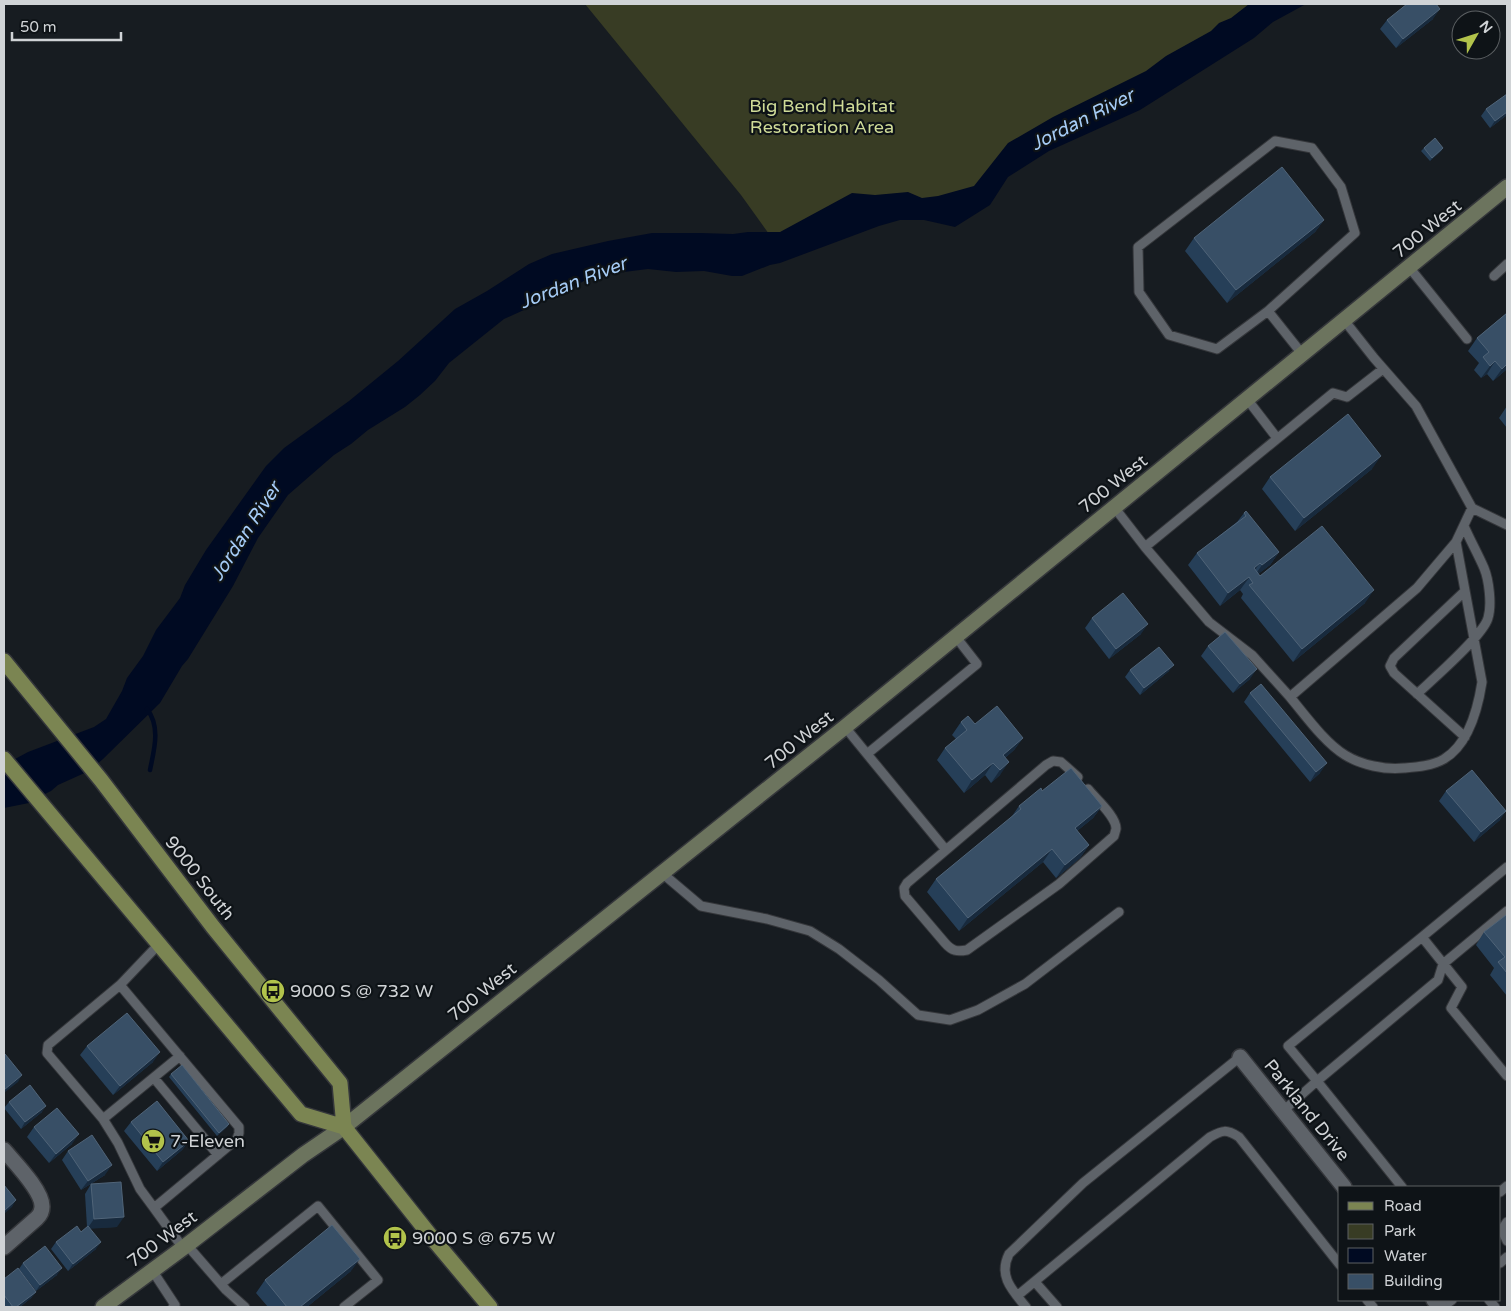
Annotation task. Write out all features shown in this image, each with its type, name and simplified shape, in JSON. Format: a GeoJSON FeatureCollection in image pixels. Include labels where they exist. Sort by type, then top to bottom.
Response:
{"type":"FeatureCollection","features":[{"type":"Feature","properties":{"kind":"main road","name":"9000 South"},"geometry":{"type":"LineString","coordinates":[[4,661],[101,780],[213,927],[340,1082],[344,1127]]}},
{"type":"Feature","properties":{"kind":"main road"},"geometry":{"type":"LineString","coordinates":[[4,759],[301,1114],[344,1127],[490,1307]]}},
{"type":"Feature","properties":{"kind":"street","name":"700 West"},"geometry":{"type":"LineString","coordinates":[[103,1307],[185,1247],[303,1155],[344,1127],[956,637],[1409,267],[1506,191]]}},
{"type":"Feature","properties":{"kind":"street","name":"Parkland Drive"},"geometry":{"type":"LineString","coordinates":[[1240,1057],[1343,1186]]}},
{"type":"Feature","properties":{"kind":"street"},"geometry":{"type":"LineString","coordinates":[[4,1150],[38,1192],[42,1206],[38,1218],[4,1247]]}},
{"type":"Feature","properties":{"kind":"lane"},"geometry":{"type":"LineString","coordinates":[[1275,141],[1312,148],[1341,187],[1355,233],[1268,311],[1217,348],[1169,335],[1139,292],[1138,248],[1275,141]]}},
{"type":"Feature","properties":{"kind":"lane"},"geometry":{"type":"LineString","coordinates":[[1494,276],[1507,264]]}},
{"type":"Feature","properties":{"kind":"lane"},"geometry":{"type":"LineString","coordinates":[[1409,267],[1467,339]]}},
{"type":"Feature","properties":{"kind":"lane"},"geometry":{"type":"LineString","coordinates":[[1268,311],[1302,355]]}},
{"type":"Feature","properties":{"kind":"lane"},"geometry":{"type":"LineString","coordinates":[[1344,320],[1383,369],[1416,406],[1472,508],[1507,525]]}},
{"type":"Feature","properties":{"kind":"lane"},"geometry":{"type":"LineString","coordinates":[[1145,547],[1333,393],[1347,397],[1383,369]]}},
{"type":"Feature","properties":{"kind":"lane"},"geometry":{"type":"LineString","coordinates":[[1247,399],[1277,438]]}},
{"type":"Feature","properties":{"kind":"lane"},"geometry":{"type":"LineString","coordinates":[[1114,507],[1145,547],[1209,622],[1252,655],[1330,743],[1345,755],[1357,761],[1373,766],[1394,769],[1429,766],[1445,759],[1465,737],[1479,702],[1482,682],[1456,542]]}},
{"type":"Feature","properties":{"kind":"lane"},"geometry":{"type":"LineString","coordinates":[[1290,697],[1417,588],[1456,542],[1472,508]]}},
{"type":"Feature","properties":{"kind":"lane"},"geometry":{"type":"LineString","coordinates":[[1417,694],[1474,639],[1485,626],[1489,617],[1489,589],[1484,569],[1464,526]]}},
{"type":"Feature","properties":{"kind":"lane"},"geometry":{"type":"LineString","coordinates":[[1465,591],[1394,658],[1390,666],[1394,673],[1465,737]]}},
{"type":"Feature","properties":{"kind":"lane"},"geometry":{"type":"LineString","coordinates":[[867,754],[977,664],[956,637]]}},
{"type":"Feature","properties":{"kind":"lane"},"geometry":{"type":"LineString","coordinates":[[845,726],[946,850]]}},
{"type":"Feature","properties":{"kind":"lane"},"geometry":{"type":"LineString","coordinates":[[1054,761],[1062,762],[1069,768],[1115,822],[1114,836],[1059,884],[967,950],[957,952],[945,943],[905,896],[904,888],[907,883],[946,850],[1046,765],[1054,761]]}},
{"type":"Feature","properties":{"kind":"lane"},"geometry":{"type":"LineString","coordinates":[[1401,1186],[1288,1046],[1507,867]]}},
{"type":"Feature","properties":{"kind":"lane"},"geometry":{"type":"LineString","coordinates":[[662,873],[701,906],[767,919],[810,931],[839,949],[918,1014],[950,1020],[978,1010],[1025,984],[1119,912]]}},
{"type":"Feature","properties":{"kind":"lane"},"geometry":{"type":"LineString","coordinates":[[1283,1111],[1438,980],[1443,964],[1507,910]]}},
{"type":"Feature","properties":{"kind":"lane"},"geometry":{"type":"LineString","coordinates":[[1422,937],[1462,987],[1451,1008],[1507,1076]]}},
{"type":"Feature","properties":{"kind":"lane"},"geometry":{"type":"LineString","coordinates":[[159,944],[120,984],[48,1046],[47,1053],[103,1119],[118,1143],[140,1189],[154,1208],[185,1247],[245,1307]]}},
{"type":"Feature","properties":{"kind":"lane"},"geometry":{"type":"LineString","coordinates":[[120,984],[180,1056],[201,1088],[221,1112],[239,1127],[237,1139],[154,1208]]}},
{"type":"Feature","properties":{"kind":"lane"},"geometry":{"type":"LineString","coordinates":[[103,1119],[180,1056]]}},
{"type":"Feature","properties":{"kind":"lane"},"geometry":{"type":"LineString","coordinates":[[1026,1307],[1004,1274],[1004,1263],[1009,1254],[1083,1183],[1240,1057]]}},
{"type":"Feature","properties":{"kind":"lane"},"geometry":{"type":"LineString","coordinates":[[154,1078],[218,1155]]}},
{"type":"Feature","properties":{"kind":"lane"},"geometry":{"type":"LineString","coordinates":[[169,1097],[178,1089]]}},
{"type":"Feature","properties":{"kind":"lane"},"geometry":{"type":"LineString","coordinates":[[178,1108],[187,1100]]}},
{"type":"Feature","properties":{"kind":"lane"},"geometry":{"type":"LineString","coordinates":[[189,1120],[198,1113]]}},
{"type":"Feature","properties":{"kind":"lane"},"geometry":{"type":"LineString","coordinates":[[197,1130],[206,1123]]}},
{"type":"Feature","properties":{"kind":"lane"},"geometry":{"type":"LineString","coordinates":[[1017,1296],[1210,1137],[1221,1131],[1239,1136],[1338,1262]]}},
{"type":"Feature","properties":{"kind":"lane"},"geometry":{"type":"LineString","coordinates":[[220,1284],[318,1206],[378,1280],[344,1307]]}},
{"type":"Feature","properties":{"kind":"lane"},"geometry":{"type":"LineString","coordinates":[[1507,1222],[1502,1230],[1507,1241]]}},
{"type":"Feature","properties":{"kind":"lane"},"geometry":{"type":"LineString","coordinates":[[152,1270],[174,1307]]}},
{"type":"Feature","properties":{"kind":"lane"},"geometry":{"type":"LineString","coordinates":[[1035,1282],[1057,1307]]}},
{"type":"Feature","properties":{"kind":"green space","name":"Big Bend Habitat Restoration Area"},"geometry":{"type":"Polygon","coordinates":[[[585,4],[1263,4],[957,203],[774,241],[741,195],[585,4]]]}},
{"type":"Feature","properties":{"kind":"water","name":"Jordan River"},"geometry":{"type":"Polygon","coordinates":[[[1249,4],[1306,4],[1273,22],[1254,38],[1140,110],[1049,151],[1008,177],[990,205],[955,227],[924,220],[900,220],[742,276],[704,271],[676,272],[648,269],[600,275],[589,278],[570,289],[504,319],[449,363],[435,381],[420,395],[334,455],[288,495],[258,538],[233,586],[160,703],[103,759],[89,771],[58,785],[35,799],[34,802],[4,808],[4,765],[28,752],[94,727],[106,719],[127,678],[143,656],[156,630],[180,598],[185,585],[206,550],[266,466],[284,448],[349,401],[398,361],[455,309],[529,264],[552,254],[652,233],[733,234],[780,232],[852,193],[875,195],[908,192],[922,198],[938,196],[974,186],[1008,143],[1053,117],[1146,71],[1166,56],[1211,31],[1219,23],[1231,18],[1249,4]]]}},
{"type":"Feature","properties":{"kind":"building"},"geometry":{"type":"Polygon","coordinates":[[[1407,4],[1436,4],[1440,9],[1403,39],[1387,20],[1407,4]]]}},
{"type":"Feature","properties":{"kind":"building"},"geometry":{"type":"Polygon","coordinates":[[[1507,94],[1507,112],[1495,121],[1486,109],[1507,94]]]}},
{"type":"Feature","properties":{"kind":"building"},"geometry":{"type":"Polygon","coordinates":[[[1435,138],[1443,148],[1432,158],[1424,148],[1435,138]]]}},
{"type":"Feature","properties":{"kind":"building"},"geometry":{"type":"Polygon","coordinates":[[[1282,167],[1324,220],[1236,290],[1194,238],[1282,167]]]}},
{"type":"Feature","properties":{"kind":"building"},"geometry":{"type":"Polygon","coordinates":[[[1507,313],[1507,364],[1502,369],[1495,361],[1490,366],[1483,357],[1489,352],[1477,338],[1507,313]]]}},
{"type":"Feature","properties":{"kind":"building"},"geometry":{"type":"Polygon","coordinates":[[[1348,414],[1381,456],[1304,518],[1270,477],[1348,414]]]}},
{"type":"Feature","properties":{"kind":"building"},"geometry":{"type":"Polygon","coordinates":[[[1246,511],[1279,552],[1262,565],[1260,563],[1254,568],[1260,576],[1322,526],[1374,590],[1302,649],[1249,585],[1253,583],[1249,577],[1228,593],[1197,553],[1246,516],[1244,513],[1246,511]]]}},
{"type":"Feature","properties":{"kind":"building"},"geometry":{"type":"Polygon","coordinates":[[[1123,593],[1148,624],[1116,649],[1092,618],[1123,593]]]}},
{"type":"Feature","properties":{"kind":"building"},"geometry":{"type":"Polygon","coordinates":[[[1225,632],[1257,669],[1240,684],[1208,646],[1225,632]]]}},
{"type":"Feature","properties":{"kind":"building"},"geometry":{"type":"Polygon","coordinates":[[[1159,647],[1174,665],[1144,688],[1130,670],[1159,647]]]}},
{"type":"Feature","properties":{"kind":"building"},"geometry":{"type":"Polygon","coordinates":[[[1261,684],[1327,763],[1316,772],[1250,693],[1261,684]]]}},
{"type":"Feature","properties":{"kind":"building"},"geometry":{"type":"Polygon","coordinates":[[[997,706],[1023,738],[1003,755],[1009,762],[1000,770],[993,763],[972,780],[945,748],[967,730],[961,722],[968,716],[975,724],[997,706]]]}},
{"type":"Feature","properties":{"kind":"building"},"geometry":{"type":"Polygon","coordinates":[[[1071,768],[1102,806],[1075,828],[1089,845],[1065,865],[1052,849],[968,918],[936,879],[1021,809],[1019,806],[1041,788],[1042,791],[1071,768]]]}},
{"type":"Feature","properties":{"kind":"building"},"geometry":{"type":"Polygon","coordinates":[[[1472,770],[1506,811],[1481,832],[1446,791],[1472,770]]]}},
{"type":"Feature","properties":{"kind":"building"},"geometry":{"type":"Polygon","coordinates":[[[1506,915],[1507,973],[1498,962],[1505,957],[1484,932],[1506,915]]]}},
{"type":"Feature","properties":{"kind":"building"},"geometry":{"type":"Polygon","coordinates":[[[127,1013],[160,1052],[120,1086],[87,1046],[127,1013]]]}},
{"type":"Feature","properties":{"kind":"building"},"geometry":{"type":"Polygon","coordinates":[[[4,1055],[22,1075],[4,1090],[4,1055]]]}},
{"type":"Feature","properties":{"kind":"building","name":"7-Eleven"},"geometry":{"type":"Polygon","coordinates":[[[182,1065],[229,1124],[219,1133],[171,1074],[182,1065]]]}},
{"type":"Feature","properties":{"kind":"building"},"geometry":{"type":"Polygon","coordinates":[[[30,1085],[46,1106],[25,1122],[9,1102],[30,1085]]]}},
{"type":"Feature","properties":{"kind":"building","name":"7-Eleven"},"geometry":{"type":"Polygon","coordinates":[[[157,1101],[189,1141],[163,1162],[131,1122],[157,1101]]]}},
{"type":"Feature","properties":{"kind":"building"},"geometry":{"type":"Polygon","coordinates":[[[57,1108],[79,1134],[56,1154],[34,1127],[57,1108]]]}},
{"type":"Feature","properties":{"kind":"building"},"geometry":{"type":"Polygon","coordinates":[[[92,1135],[112,1165],[88,1181],[68,1151],[92,1135]]]}},
{"type":"Feature","properties":{"kind":"building"},"geometry":{"type":"Polygon","coordinates":[[[121,1182],[124,1217],[94,1219],[91,1184],[121,1182]]]}},
{"type":"Feature","properties":{"kind":"building"},"geometry":{"type":"Polygon","coordinates":[[[4,1185],[16,1200],[4,1211],[4,1185]]]}},
{"type":"Feature","properties":{"kind":"building"},"geometry":{"type":"Polygon","coordinates":[[[332,1225],[360,1259],[300,1307],[287,1307],[265,1280],[332,1225]]]}},
{"type":"Feature","properties":{"kind":"building"},"geometry":{"type":"Polygon","coordinates":[[[77,1226],[81,1232],[88,1226],[101,1242],[73,1264],[56,1242],[77,1226]]]}},
{"type":"Feature","properties":{"kind":"building"},"geometry":{"type":"Polygon","coordinates":[[[45,1246],[62,1268],[40,1285],[23,1263],[45,1246]]]}},
{"type":"Feature","properties":{"kind":"building"},"geometry":{"type":"Polygon","coordinates":[[[18,1268],[36,1292],[16,1307],[13,1307],[4,1295],[4,1279],[18,1268]]]}},
{"type":"Feature","properties":{"kind":"waterway"},"geometry":{"type":"LineString","coordinates":[[147,709],[154,723],[155,731],[150,770]]}},
{"type":"Feature","properties":{"kind":"place","name":"9000 S @ 732 W"},"geometry":{"type":"Point","coordinates":[273,991]}},
{"type":"Feature","properties":{"kind":"place","name":"7-Eleven"},"geometry":{"type":"Point","coordinates":[153,1141]}},
{"type":"Feature","properties":{"kind":"place","name":"9000 S @ 675 W"},"geometry":{"type":"Point","coordinates":[395,1238]}}]}
